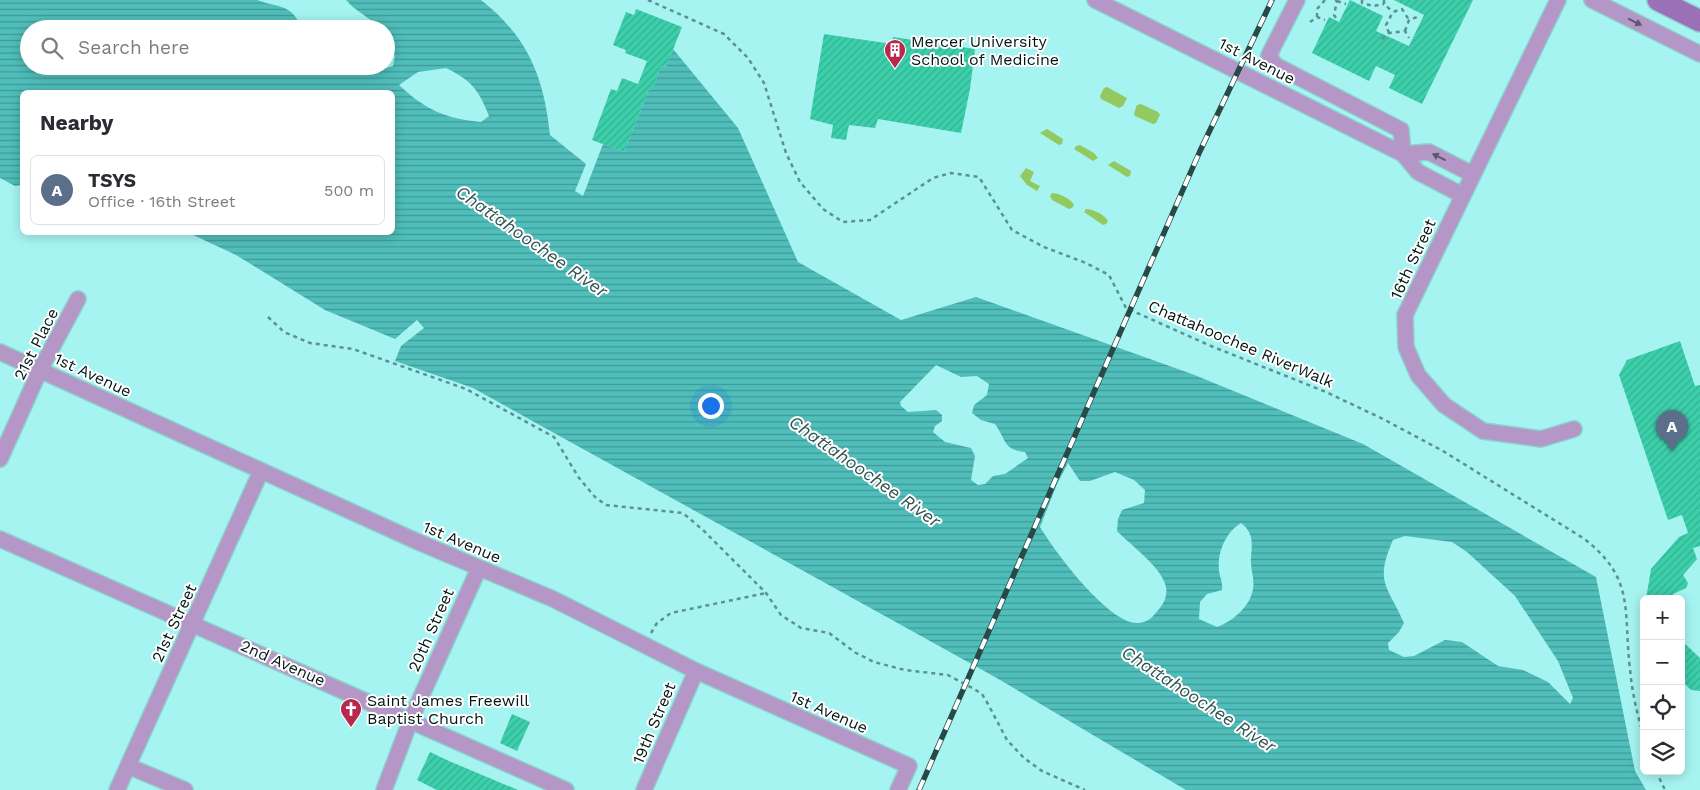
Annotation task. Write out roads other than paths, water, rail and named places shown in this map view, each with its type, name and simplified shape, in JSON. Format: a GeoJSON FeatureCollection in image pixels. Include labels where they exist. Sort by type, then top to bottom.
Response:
{"type":"FeatureCollection","features":[{"type":"Feature","properties":{"kind":"main road"},"geometry":{"type":"LineString","coordinates":[[1658,0],[1700,21]]}},
{"type":"Feature","properties":{"kind":"street","name":"1st Avenue"},"geometry":{"type":"LineString","coordinates":[[1095,0],[1403,154],[1418,172],[1462,195]]}},
{"type":"Feature","properties":{"kind":"street"},"geometry":{"type":"LineString","coordinates":[[1297,0],[1269,55],[1275,65],[1401,130],[1403,154],[1429,152],[1472,174]]}},
{"type":"Feature","properties":{"kind":"street","name":"16th Street"},"geometry":{"type":"LineString","coordinates":[[1558,0],[1472,174],[1405,316],[1406,346],[1418,374],[1444,406],[1483,431],[1541,439],[1574,429]]}},
{"type":"Feature","properties":{"kind":"street"},"geometry":{"type":"LineString","coordinates":[[1592,0],[1700,54]]}},
{"type":"Feature","properties":{"kind":"street","name":"21st Place"},"geometry":{"type":"LineString","coordinates":[[0,459],[40,370],[78,299]]}},
{"type":"Feature","properties":{"kind":"street","name":"1st Avenue"},"geometry":{"type":"LineString","coordinates":[[0,352],[261,471],[553,600],[696,670],[909,766],[898,790]]}},
{"type":"Feature","properties":{"kind":"street","name":"21st Street"},"geometry":{"type":"LineString","coordinates":[[117,790],[261,471]]}},
{"type":"Feature","properties":{"kind":"street","name":"2nd Avenue"},"geometry":{"type":"LineString","coordinates":[[0,539],[566,790]]}},
{"type":"Feature","properties":{"kind":"street","name":"20th Street"},"geometry":{"type":"LineString","coordinates":[[384,790],[411,720],[479,568]]}},
{"type":"Feature","properties":{"kind":"street","name":"19th Street"},"geometry":{"type":"LineString","coordinates":[[644,790],[696,670]]}},
{"type":"Feature","properties":{"kind":"street"},"geometry":{"type":"LineString","coordinates":[[128,766],[185,790]]}},
{"type":"Feature","properties":{"kind":"water","name":"Chattahoochee River"},"geometry":{"type":"Polygon","coordinates":[[[0,0],[257,0],[284,8],[297,20],[20,20],[20,75],[395,75],[395,20],[371,20],[346,0],[481,0],[511,29],[531,60],[543,95],[550,135],[586,164],[575,191],[583,196],[603,144],[624,152],[649,89],[652,90],[661,66],[666,67],[673,49],[738,128],[798,262],[901,320],[976,297],[1192,374],[1363,444],[1596,577],[1635,771],[1646,790],[1186,790],[995,677],[473,388],[395,361],[401,346],[424,328],[417,320],[395,339],[325,310],[236,255],[193,235],[395,235],[395,90],[20,90],[20,185],[15,186],[0,178],[0,0]],[[446,68],[418,72],[399,85],[417,100],[446,115],[468,121],[481,122],[489,116],[482,99],[473,87],[462,77],[446,68]],[[936,365],[900,402],[901,406],[908,412],[936,410],[942,415],[942,421],[935,426],[933,432],[945,442],[971,448],[975,456],[971,480],[978,485],[985,484],[993,476],[1005,474],[1028,458],[1025,452],[1013,449],[1006,443],[995,424],[981,420],[972,413],[974,405],[987,395],[989,384],[977,376],[961,377],[936,365]],[[1068,463],[1057,484],[1040,527],[1067,566],[1104,605],[1127,621],[1138,623],[1149,620],[1163,603],[1166,587],[1149,560],[1117,531],[1118,519],[1122,510],[1144,503],[1145,490],[1134,480],[1115,472],[1090,481],[1080,481],[1068,463]],[[1241,523],[1227,537],[1219,557],[1222,590],[1207,594],[1200,602],[1199,619],[1217,627],[1240,613],[1248,602],[1253,589],[1252,543],[1250,535],[1241,523]],[[1405,536],[1393,540],[1384,566],[1385,584],[1404,623],[1399,632],[1388,643],[1389,650],[1404,657],[1414,656],[1445,640],[1462,642],[1498,666],[1523,670],[1548,682],[1570,704],[1573,698],[1558,661],[1515,596],[1467,552],[1452,542],[1405,536]]]}},
{"type":"Feature","properties":{"kind":"railway"},"geometry":{"type":"LineString","coordinates":[[919,790],[1200,151],[1272,0]]}},
{"type":"Feature","properties":{"kind":"place","name":"Mercer University School of Medicine"},"geometry":{"type":"Point","coordinates":[895,69]}},
{"type":"Feature","properties":{"kind":"place","name":"TSYS"},"geometry":{"type":"Point","coordinates":[1672,451]}},
{"type":"Feature","properties":{"kind":"place","name":"Saint James Freewill Baptist Church"},"geometry":{"type":"Point","coordinates":[351,728]}}]}
